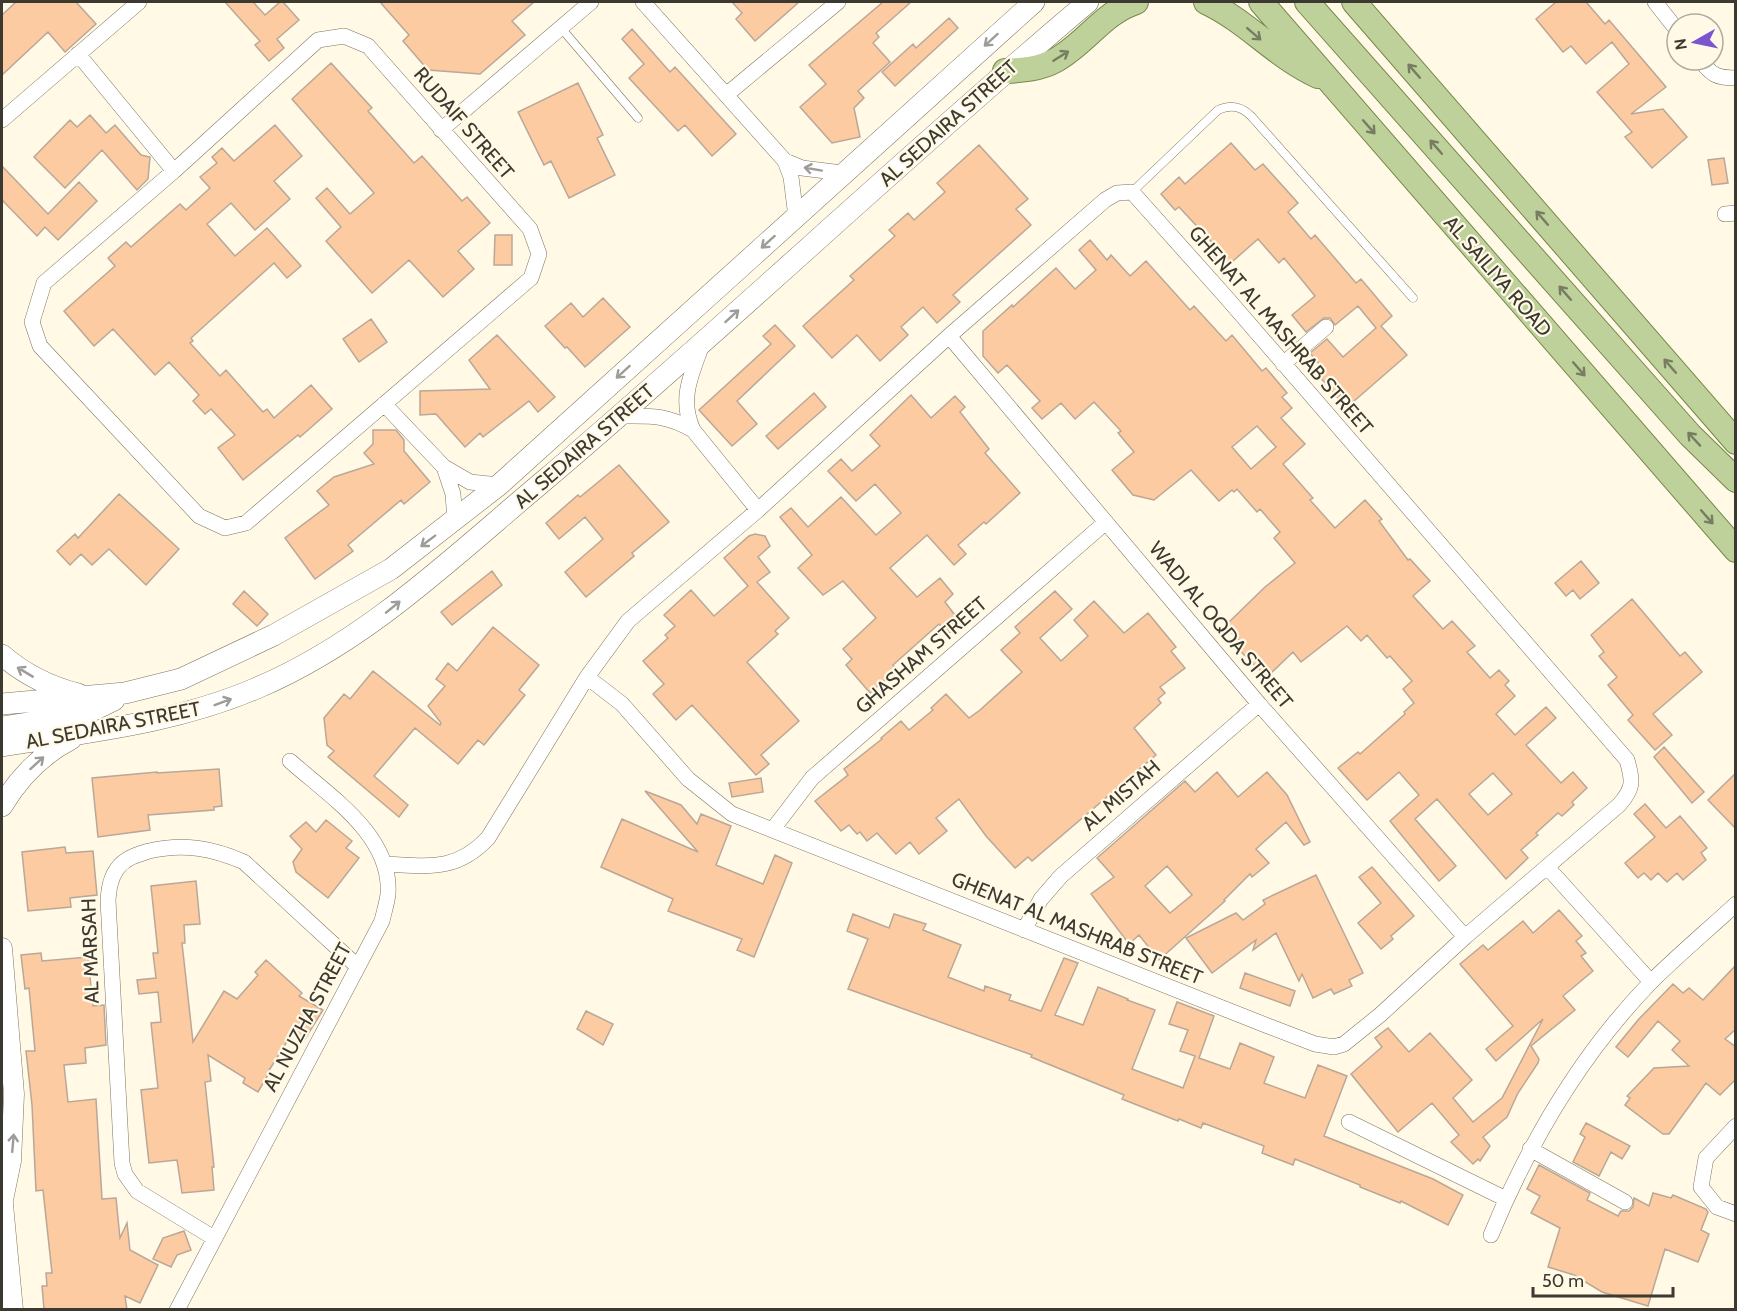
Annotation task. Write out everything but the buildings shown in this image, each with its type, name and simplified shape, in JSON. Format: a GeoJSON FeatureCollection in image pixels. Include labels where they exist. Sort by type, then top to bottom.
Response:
{"type":"FeatureCollection","features":[{"type":"Feature","properties":{"kind":"main road","name":"AL SEDAIRA STREET"},"geometry":{"type":"LineString","coordinates":[[2,704],[125,693],[181,679],[274,635],[377,578],[498,485],[1034,2]]}},
{"type":"Feature","properties":{"kind":"main road","name":"AL SEDAIRA STREET"},"geometry":{"type":"LineString","coordinates":[[2,746],[146,723],[214,705],[303,666],[345,642],[407,596],[620,416],[1005,71],[1088,2]]}},
{"type":"Feature","properties":{"kind":"main road"},"geometry":{"type":"LineString","coordinates":[[1005,71],[1029,70],[1056,60],[1113,13],[1136,2]]}},
{"type":"Feature","properties":{"kind":"main road"},"geometry":{"type":"LineString","coordinates":[[1206,2],[1239,20],[1291,62],[1331,82]]}},
{"type":"Feature","properties":{"kind":"main road","name":"AL SAILIYA ROAD"},"geometry":{"type":"LineString","coordinates":[[1261,2],[1736,550]]}},
{"type":"Feature","properties":{"kind":"main road"},"geometry":{"type":"LineString","coordinates":[[1308,2],[1690,435],[1736,480]]}},
{"type":"Feature","properties":{"kind":"main road"},"geometry":{"type":"LineString","coordinates":[[1354,2],[1736,442]]}},
{"type":"Feature","properties":{"kind":"main road"},"geometry":{"type":"LineString","coordinates":[[2,655],[27,674],[47,684],[90,697]]}},
{"type":"Feature","properties":{"kind":"main road"},"geometry":{"type":"LineString","coordinates":[[2,727],[84,714],[125,693]]}},
{"type":"Feature","properties":{"kind":"main road"},"geometry":{"type":"LineString","coordinates":[[2,807],[18,782],[32,767],[57,748],[84,733]]}},
{"type":"Feature","properties":{"kind":"street"},"geometry":{"type":"LineString","coordinates":[[2,120],[139,2]]}},
{"type":"Feature","properties":{"kind":"street"},"geometry":{"type":"LineString","coordinates":[[441,130],[591,2]]}},
{"type":"Feature","properties":{"kind":"street"},"geometry":{"type":"LineString","coordinates":[[643,2],[785,161],[790,177],[796,217]]}},
{"type":"Feature","properties":{"kind":"street"},"geometry":{"type":"LineString","coordinates":[[726,95],[838,2]]}},
{"type":"Feature","properties":{"kind":"street"},"geometry":{"type":"LineString","coordinates":[[1655,2],[1665,15]]}},
{"type":"Feature","properties":{"kind":"street","name":"RUDAIF STREET"},"geometry":{"type":"LineString","coordinates":[[344,36],[368,46],[530,229],[539,254],[531,278],[246,523],[225,528],[199,516],[40,346],[32,322],[45,283],[174,171],[318,40],[344,36]]}},
{"type":"Feature","properties":{"kind":"street"},"geometry":{"type":"LineString","coordinates":[[78,54],[174,171]]}},
{"type":"Feature","properties":{"kind":"street"},"geometry":{"type":"LineString","coordinates":[[1710,72],[1718,78],[1736,78]]}},
{"type":"Feature","properties":{"kind":"street"},"geometry":{"type":"LineString","coordinates":[[785,161],[802,168],[842,173]]}},
{"type":"Feature","properties":{"kind":"street"},"geometry":{"type":"LineString","coordinates":[[385,864],[444,864],[461,860],[476,851],[488,838],[587,677],[628,621],[758,510],[949,336],[1105,200],[1116,193],[1132,192]]}},
{"type":"Feature","properties":{"kind":"street","name":"GHENAT AL MASHRAB STREET"},"geometry":{"type":"LineString","coordinates":[[587,677],[622,704],[688,779],[732,814],[1315,1044],[1334,1047],[1344,1044],[1380,1015],[1465,937],[1548,868],[1629,794],[1631,777],[1627,760],[1132,192]]}},
{"type":"Feature","properties":{"kind":"street"},"geometry":{"type":"LineString","coordinates":[[1282,364],[1326,327]]}},
{"type":"Feature","properties":{"kind":"street","name":"WADI AL OQDA STREET"},"geometry":{"type":"LineString","coordinates":[[949,336],[1259,704],[1465,937]]}},
{"type":"Feature","properties":{"kind":"street"},"geometry":{"type":"LineString","coordinates":[[703,342],[686,389],[686,410],[693,430],[758,510]]}},
{"type":"Feature","properties":{"kind":"street"},"geometry":{"type":"LineString","coordinates":[[384,404],[444,467],[470,482],[498,485]]}},
{"type":"Feature","properties":{"kind":"street"},"geometry":{"type":"LineString","coordinates":[[620,416],[662,416],[693,430]]}},
{"type":"Feature","properties":{"kind":"street"},"geometry":{"type":"LineString","coordinates":[[444,467],[453,494],[454,521]]}},
{"type":"Feature","properties":{"kind":"street","name":"GHASHAM STREET"},"geometry":{"type":"LineString","coordinates":[[773,829],[812,778],[1106,522]]}},
{"type":"Feature","properties":{"kind":"street","name":"AL MISTAH"},"geometry":{"type":"LineString","coordinates":[[1024,930],[1041,899],[1061,876],[1259,704]]}},
{"type":"Feature","properties":{"kind":"street","name":"AL NUZHA STREET"},"geometry":{"type":"LineString","coordinates":[[177,1310],[382,921],[388,893],[385,864],[374,839],[290,761]]}},
{"type":"Feature","properties":{"kind":"street","name":"AL MARSAH"},"geometry":{"type":"LineString","coordinates":[[214,1238],[145,1198],[125,1174],[122,1163],[108,900],[109,884],[117,868],[132,856],[175,847],[195,847],[227,855],[244,862],[357,966]]}},
{"type":"Feature","properties":{"kind":"street"},"geometry":{"type":"LineString","coordinates":[[1548,868],[1651,982]]}},
{"type":"Feature","properties":{"kind":"street"},"geometry":{"type":"LineString","coordinates":[[1491,1235],[1530,1149],[1574,1078],[1608,1031],[1651,982],[1736,904]]}},
{"type":"Feature","properties":{"kind":"street"},"geometry":{"type":"LineString","coordinates":[[2,948],[14,1094],[11,1161],[2,1197],[13,1310]]}},
{"type":"Feature","properties":{"kind":"street"},"geometry":{"type":"LineString","coordinates":[[1349,1122],[1506,1199]]}},
{"type":"Feature","properties":{"kind":"street"},"geometry":{"type":"LineString","coordinates":[[1736,1126],[1706,1158],[1701,1187],[1717,1207],[1736,1215]]}},
{"type":"Feature","properties":{"kind":"street"},"geometry":{"type":"LineString","coordinates":[[1530,1149],[1625,1202]]}},
{"type":"Feature","properties":{"kind":"lane"},"geometry":{"type":"LineString","coordinates":[[561,28],[638,118]]}},
{"type":"Feature","properties":{"kind":"lane"},"geometry":{"type":"LineString","coordinates":[[1132,192],[1218,110],[1225,107],[1239,107],[1251,116],[1413,298]]}}]}
